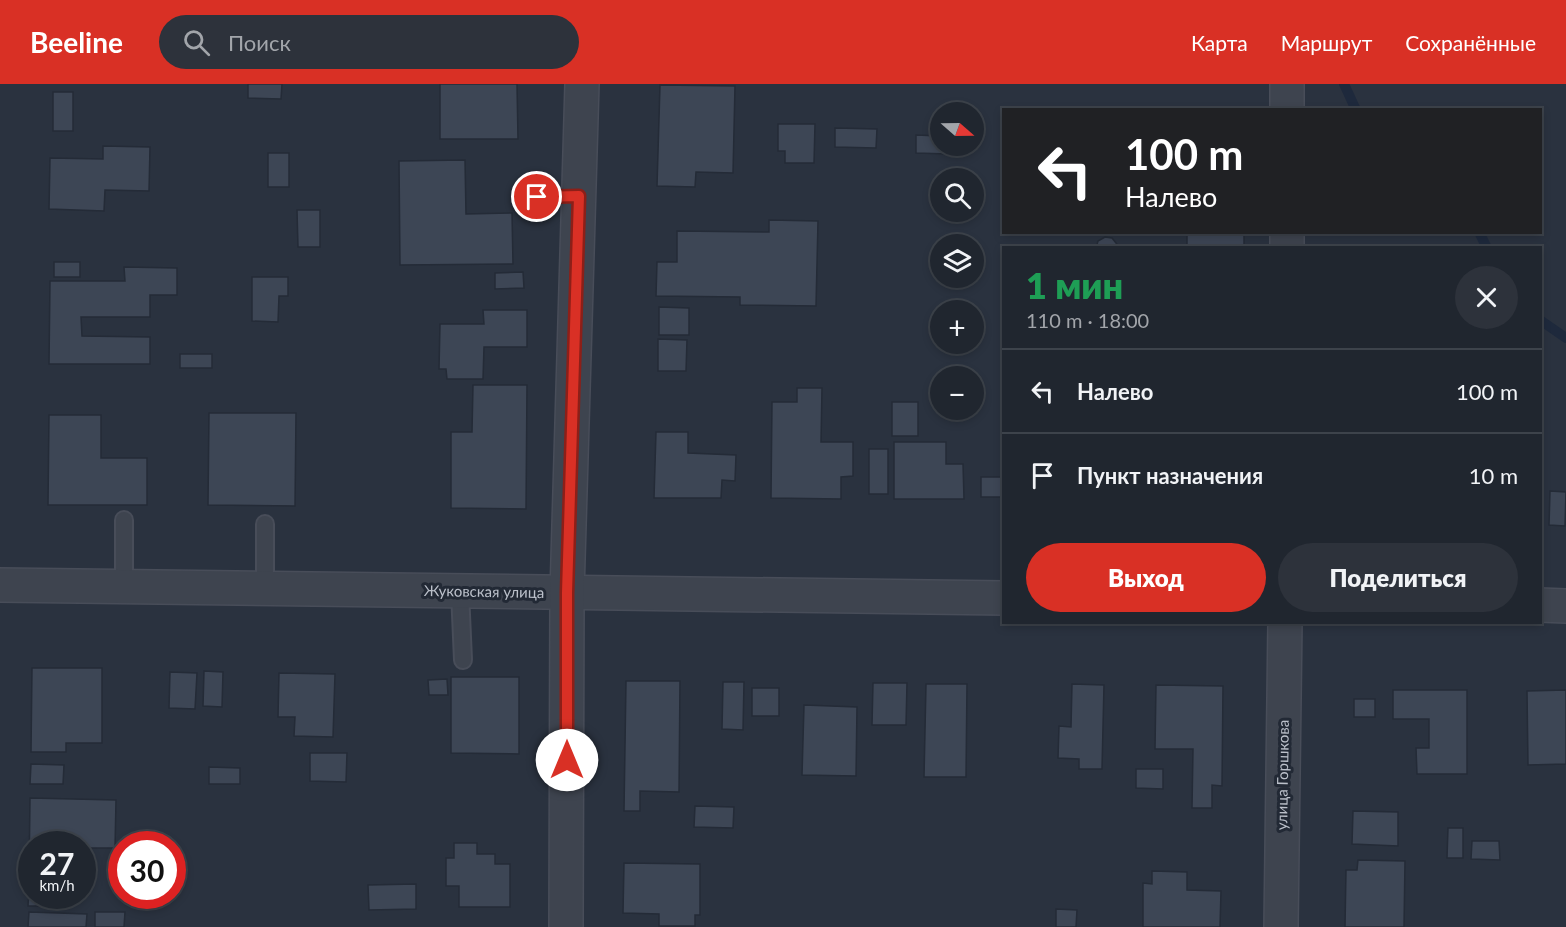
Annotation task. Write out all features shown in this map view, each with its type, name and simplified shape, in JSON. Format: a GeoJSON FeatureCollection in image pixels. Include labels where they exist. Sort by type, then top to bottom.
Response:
{"type":"FeatureCollection","features":[{"type":"Feature","properties":{"kind":"street"},"geometry":{"type":"LineString","coordinates":[[566,927],[567,593],[582,84]]}},
{"type":"Feature","properties":{"kind":"street"},"geometry":{"type":"LineString","coordinates":[[1287,84],[1287,108]]}},
{"type":"Feature","properties":{"kind":"street","name":"Жуковская улица"},"geometry":{"type":"LineString","coordinates":[[0,585],[1002,598]]}},
{"type":"Feature","properties":{"kind":"street"},"geometry":{"type":"LineString","coordinates":[[1542,605],[1566,606]]}},
{"type":"Feature","properties":{"kind":"street","name":"улица Горшкова"},"geometry":{"type":"LineString","coordinates":[[1281,927],[1285,624]]}},
{"type":"Feature","properties":{"kind":"lane"},"geometry":{"type":"LineString","coordinates":[[537,197],[579,196]]}},
{"type":"Feature","properties":{"kind":"lane"},"geometry":{"type":"LineString","coordinates":[[124,520],[124,586]]}},
{"type":"Feature","properties":{"kind":"lane"},"geometry":{"type":"LineString","coordinates":[[265,524],[265,589]]}},
{"type":"Feature","properties":{"kind":"lane"},"geometry":{"type":"LineString","coordinates":[[460,592],[463,660]]}},
{"type":"Feature","properties":{"kind":"building"},"geometry":{"type":"Polygon","coordinates":[[[248,84],[282,84],[281,99],[248,98],[248,84]]]}},
{"type":"Feature","properties":{"kind":"building"},"geometry":{"type":"Polygon","coordinates":[[[440,84],[517,84],[518,139],[440,139],[440,84]]]}},
{"type":"Feature","properties":{"kind":"building"},"geometry":{"type":"Polygon","coordinates":[[[660,85],[735,86],[733,173],[696,172],[695,187],[657,186],[660,85]]]}},
{"type":"Feature","properties":{"kind":"building"},"geometry":{"type":"Polygon","coordinates":[[[53,92],[73,92],[73,131],[53,131],[53,92]]]}},
{"type":"Feature","properties":{"kind":"building"},"geometry":{"type":"Polygon","coordinates":[[[778,124],[815,124],[814,163],[785,163],[785,151],[778,151],[778,124]]]}},
{"type":"Feature","properties":{"kind":"building"},"geometry":{"type":"Polygon","coordinates":[[[835,128],[877,129],[876,148],[835,147],[835,128]]]}},
{"type":"Feature","properties":{"kind":"building"},"geometry":{"type":"Polygon","coordinates":[[[916,135],[930,136],[930,153],[916,153],[916,135]]]}},
{"type":"Feature","properties":{"kind":"building"},"geometry":{"type":"Polygon","coordinates":[[[103,146],[150,147],[149,191],[105,190],[104,211],[49,209],[50,158],[103,159],[103,146]]]}},
{"type":"Feature","properties":{"kind":"building"},"geometry":{"type":"Polygon","coordinates":[[[268,153],[289,153],[289,187],[268,187],[268,153]]]}},
{"type":"Feature","properties":{"kind":"building"},"geometry":{"type":"Polygon","coordinates":[[[465,160],[466,214],[512,213],[513,264],[400,265],[399,161],[465,160]]]}},
{"type":"Feature","properties":{"kind":"building"},"geometry":{"type":"Polygon","coordinates":[[[297,210],[320,210],[320,247],[298,247],[297,210]]]}},
{"type":"Feature","properties":{"kind":"building"},"geometry":{"type":"Polygon","coordinates":[[[769,220],[818,221],[816,306],[740,305],[740,297],[656,296],[657,262],[677,262],[677,231],[769,232],[769,220]]]}},
{"type":"Feature","properties":{"kind":"building"},"geometry":{"type":"Polygon","coordinates":[[[1187,234],[1244,234],[1244,246],[1187,246],[1187,234]]]}},
{"type":"Feature","properties":{"kind":"building"},"geometry":{"type":"Polygon","coordinates":[[[1105,237],[1112,238],[1118,246],[1097,246],[1098,241],[1105,237]]]}},
{"type":"Feature","properties":{"kind":"building"},"geometry":{"type":"Polygon","coordinates":[[[54,262],[80,262],[80,277],[54,277],[54,262]]]}},
{"type":"Feature","properties":{"kind":"building"},"geometry":{"type":"Polygon","coordinates":[[[124,267],[177,268],[177,295],[150,295],[150,317],[81,317],[82,336],[150,337],[150,364],[49,364],[50,281],[125,281],[124,267]]]}},
{"type":"Feature","properties":{"kind":"building"},"geometry":{"type":"Polygon","coordinates":[[[523,272],[524,288],[495,289],[495,273],[523,272]]]}},
{"type":"Feature","properties":{"kind":"building"},"geometry":{"type":"Polygon","coordinates":[[[252,277],[288,277],[288,296],[279,296],[278,322],[252,321],[252,277]]]}},
{"type":"Feature","properties":{"kind":"building"},"geometry":{"type":"Polygon","coordinates":[[[659,307],[689,308],[689,335],[659,335],[659,307]]]}},
{"type":"Feature","properties":{"kind":"building"},"geometry":{"type":"Polygon","coordinates":[[[483,310],[527,310],[527,347],[484,347],[483,379],[447,379],[446,369],[439,369],[440,324],[484,324],[483,310]]]}},
{"type":"Feature","properties":{"kind":"building"},"geometry":{"type":"Polygon","coordinates":[[[658,339],[687,340],[686,371],[658,371],[658,339]]]}},
{"type":"Feature","properties":{"kind":"building"},"geometry":{"type":"Polygon","coordinates":[[[180,354],[212,354],[212,368],[180,368],[180,354]]]}},
{"type":"Feature","properties":{"kind":"building"},"geometry":{"type":"Polygon","coordinates":[[[473,385],[527,385],[526,509],[451,508],[451,432],[472,432],[473,385]]]}},
{"type":"Feature","properties":{"kind":"building"},"geometry":{"type":"Polygon","coordinates":[[[797,388],[822,388],[821,442],[853,442],[853,476],[841,477],[841,499],[771,498],[772,402],[797,402],[797,388]]]}},
{"type":"Feature","properties":{"kind":"building"},"geometry":{"type":"Polygon","coordinates":[[[892,402],[918,402],[918,436],[892,436],[892,402]]]}},
{"type":"Feature","properties":{"kind":"building"},"geometry":{"type":"Polygon","coordinates":[[[209,413],[296,413],[295,506],[208,505],[209,413]]]}},
{"type":"Feature","properties":{"kind":"building"},"geometry":{"type":"Polygon","coordinates":[[[49,415],[101,415],[101,458],[147,458],[147,505],[48,505],[49,415]]]}},
{"type":"Feature","properties":{"kind":"building"},"geometry":{"type":"Polygon","coordinates":[[[656,432],[688,432],[688,453],[736,455],[735,481],[722,480],[721,498],[654,498],[656,432]]]}},
{"type":"Feature","properties":{"kind":"building"},"geometry":{"type":"Polygon","coordinates":[[[894,442],[946,442],[946,464],[963,464],[964,499],[894,499],[894,442]]]}},
{"type":"Feature","properties":{"kind":"building"},"geometry":{"type":"Polygon","coordinates":[[[869,449],[888,449],[888,494],[869,494],[869,449]]]}},
{"type":"Feature","properties":{"kind":"building"},"geometry":{"type":"Polygon","coordinates":[[[981,477],[1002,477],[1002,497],[981,497],[981,477]]]}},
{"type":"Feature","properties":{"kind":"building"},"geometry":{"type":"Polygon","coordinates":[[[1550,491],[1566,492],[1565,526],[1549,525],[1550,491]]]}},
{"type":"Feature","properties":{"kind":"building"},"geometry":{"type":"Polygon","coordinates":[[[32,668],[102,668],[102,743],[66,743],[66,752],[31,752],[32,668]]]}},
{"type":"Feature","properties":{"kind":"building"},"geometry":{"type":"Polygon","coordinates":[[[204,671],[223,672],[222,707],[203,706],[204,671]]]}},
{"type":"Feature","properties":{"kind":"building"},"geometry":{"type":"Polygon","coordinates":[[[170,672],[197,673],[195,709],[169,708],[170,672]]]}},
{"type":"Feature","properties":{"kind":"building"},"geometry":{"type":"Polygon","coordinates":[[[279,673],[335,674],[333,737],[294,736],[295,717],[278,717],[279,673]]]}},
{"type":"Feature","properties":{"kind":"building"},"geometry":{"type":"Polygon","coordinates":[[[451,677],[519,677],[519,754],[451,753],[451,677]]]}},
{"type":"Feature","properties":{"kind":"building"},"geometry":{"type":"Polygon","coordinates":[[[447,679],[448,695],[429,695],[428,680],[447,679]]]}},
{"type":"Feature","properties":{"kind":"building"},"geometry":{"type":"Polygon","coordinates":[[[626,681],[680,681],[679,792],[640,791],[640,811],[624,811],[626,681]]]}},
{"type":"Feature","properties":{"kind":"building"},"geometry":{"type":"Polygon","coordinates":[[[723,682],[744,682],[743,730],[722,729],[723,682]]]}},
{"type":"Feature","properties":{"kind":"building"},"geometry":{"type":"Polygon","coordinates":[[[873,683],[907,683],[906,725],[872,725],[873,683]]]}},
{"type":"Feature","properties":{"kind":"building"},"geometry":{"type":"Polygon","coordinates":[[[926,684],[967,684],[966,777],[924,777],[926,684]]]}},
{"type":"Feature","properties":{"kind":"building"},"geometry":{"type":"Polygon","coordinates":[[[1072,684],[1104,685],[1102,769],[1079,769],[1079,759],[1058,758],[1059,726],[1071,727],[1072,684]]]}},
{"type":"Feature","properties":{"kind":"building"},"geometry":{"type":"Polygon","coordinates":[[[1156,685],[1223,686],[1222,786],[1212,785],[1212,808],[1192,808],[1193,749],[1155,749],[1156,685]]]}},
{"type":"Feature","properties":{"kind":"building"},"geometry":{"type":"Polygon","coordinates":[[[752,688],[779,688],[779,716],[752,716],[752,688]]]}},
{"type":"Feature","properties":{"kind":"building"},"geometry":{"type":"Polygon","coordinates":[[[1393,690],[1467,690],[1467,774],[1417,774],[1416,748],[1429,748],[1429,719],[1393,719],[1393,690]]]}},
{"type":"Feature","properties":{"kind":"building"},"geometry":{"type":"Polygon","coordinates":[[[1566,690],[1566,764],[1528,765],[1527,691],[1566,690]]]}},
{"type":"Feature","properties":{"kind":"building"},"geometry":{"type":"Polygon","coordinates":[[[1354,699],[1375,699],[1375,717],[1354,717],[1354,699]]]}},
{"type":"Feature","properties":{"kind":"building"},"geometry":{"type":"Polygon","coordinates":[[[804,705],[857,707],[856,776],[802,775],[804,705]]]}},
{"type":"Feature","properties":{"kind":"building"},"geometry":{"type":"Polygon","coordinates":[[[310,753],[347,753],[346,782],[310,781],[310,753]]]}},
{"type":"Feature","properties":{"kind":"building"},"geometry":{"type":"Polygon","coordinates":[[[31,764],[64,765],[63,784],[30,784],[31,764]]]}},
{"type":"Feature","properties":{"kind":"building"},"geometry":{"type":"Polygon","coordinates":[[[209,767],[240,768],[240,784],[209,784],[209,767]]]}},
{"type":"Feature","properties":{"kind":"building"},"geometry":{"type":"Polygon","coordinates":[[[1136,769],[1163,769],[1163,789],[1136,788],[1136,769]]]}},
{"type":"Feature","properties":{"kind":"building"},"geometry":{"type":"Polygon","coordinates":[[[30,798],[116,800],[115,831],[108,831],[108,848],[96,848],[96,831],[30,831],[30,798]]]}},
{"type":"Feature","properties":{"kind":"building"},"geometry":{"type":"Polygon","coordinates":[[[695,806],[734,807],[733,828],[694,827],[695,806]]]}},
{"type":"Feature","properties":{"kind":"building"},"geometry":{"type":"Polygon","coordinates":[[[1353,811],[1398,812],[1398,846],[1352,844],[1353,811]]]}},
{"type":"Feature","properties":{"kind":"building"},"geometry":{"type":"Polygon","coordinates":[[[1448,828],[1463,828],[1463,858],[1447,858],[1448,828]]]}},
{"type":"Feature","properties":{"kind":"building"},"geometry":{"type":"Polygon","coordinates":[[[1472,841],[1499,841],[1500,860],[1471,859],[1472,841]]]}},
{"type":"Feature","properties":{"kind":"building"},"geometry":{"type":"Polygon","coordinates":[[[454,843],[477,843],[477,854],[495,854],[495,864],[510,864],[510,907],[459,907],[459,886],[446,886],[446,858],[454,858],[454,843]]]}},
{"type":"Feature","properties":{"kind":"building"},"geometry":{"type":"Polygon","coordinates":[[[1358,860],[1405,861],[1404,927],[1345,927],[1346,870],[1357,870],[1358,860]]]}},
{"type":"Feature","properties":{"kind":"building"},"geometry":{"type":"Polygon","coordinates":[[[624,863],[700,864],[700,915],[695,915],[695,926],[659,926],[659,914],[623,913],[624,863]]]}},
{"type":"Feature","properties":{"kind":"building"},"geometry":{"type":"Polygon","coordinates":[[[1152,871],[1187,872],[1187,890],[1221,891],[1220,927],[1143,927],[1143,883],[1152,884],[1152,871]]]}},
{"type":"Feature","properties":{"kind":"building"},"geometry":{"type":"Polygon","coordinates":[[[416,884],[416,909],[369,910],[368,885],[416,884]]]}},
{"type":"Feature","properties":{"kind":"building"},"geometry":{"type":"Polygon","coordinates":[[[1056,909],[1077,910],[1076,927],[1056,927],[1056,909]]]}},
{"type":"Feature","properties":{"kind":"building"},"geometry":{"type":"Polygon","coordinates":[[[29,912],[87,914],[86,927],[28,927],[29,912]]]}},
{"type":"Feature","properties":{"kind":"building"},"geometry":{"type":"Polygon","coordinates":[[[95,912],[125,912],[124,927],[95,927],[95,912]]]}},
{"type":"Feature","properties":{"kind":"waterway"},"geometry":{"type":"LineString","coordinates":[[1344,84],[1355,108]]}},
{"type":"Feature","properties":{"kind":"waterway"},"geometry":{"type":"LineString","coordinates":[[1480,234],[1486,246]]}},
{"type":"Feature","properties":{"kind":"waterway"},"geometry":{"type":"LineString","coordinates":[[1542,321],[1566,338]]}},
{"type":"Feature","properties":{"kind":"route"},"geometry":{"type":"LineString","coordinates":[[537,197],[579,196],[567,593],[567,760]]}}]}
